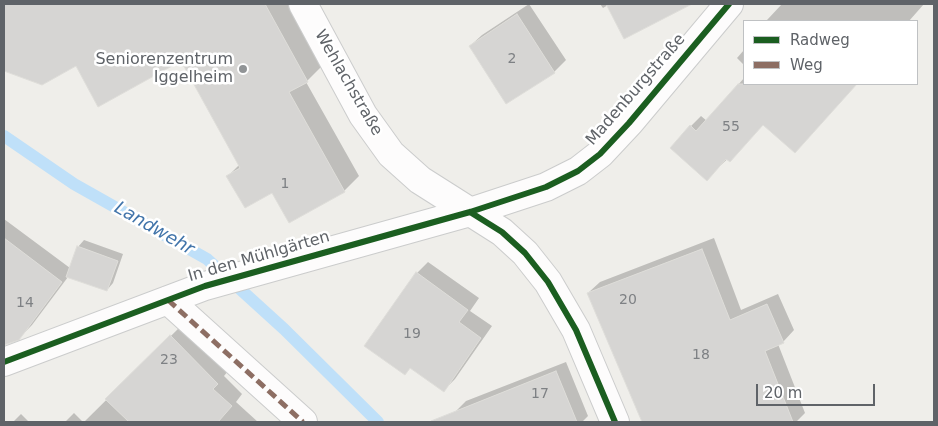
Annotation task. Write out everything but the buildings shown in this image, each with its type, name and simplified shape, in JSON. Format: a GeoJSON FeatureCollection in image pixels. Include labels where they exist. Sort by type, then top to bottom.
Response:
{"type":"FeatureCollection","features":[{"type":"Feature","properties":{"kind":"street","name":"Wehlachstraße"},"geometry":{"type":"LineString","coordinates":[[303,4],[362,115],[391,154],[420,180],[502,232],[526,253],[548,282],[576,330],[615,422]]}},
{"type":"Feature","properties":{"kind":"street","name":"Madenburgstraße"},"geometry":{"type":"LineString","coordinates":[[470,212],[546,187],[578,171],[593,160],[630,124],[723,6]]}},
{"type":"Feature","properties":{"kind":"street","name":"In den Mühlgärten"},"geometry":{"type":"LineString","coordinates":[[4,362],[205,286],[470,212]]}},
{"type":"Feature","properties":{"kind":"street"},"geometry":{"type":"LineString","coordinates":[[168,300],[303,422]]}},
{"type":"Feature","properties":{"kind":"waterway","name":"Landwehr"},"geometry":{"type":"LineString","coordinates":[[4,136],[74,184],[207,259],[284,329],[378,422]]}},
{"type":"Feature","properties":{"kind":"marked path"},"geometry":{"type":"LineString","coordinates":[[168,300],[303,422]]}},
{"type":"Feature","properties":{"kind":"cycle path"},"geometry":{"type":"LineString","coordinates":[[4,362],[205,286],[470,212],[546,187],[578,171],[600,154],[629,123],[729,4]]}},
{"type":"Feature","properties":{"kind":"cycle path"},"geometry":{"type":"LineString","coordinates":[[470,212],[502,232],[525,253],[548,282],[576,330],[615,422]]}},
{"type":"Feature","properties":{"kind":"place","name":"Seniorenzentrum Iggelheim"},"geometry":{"type":"Point","coordinates":[243,69]}}]}
